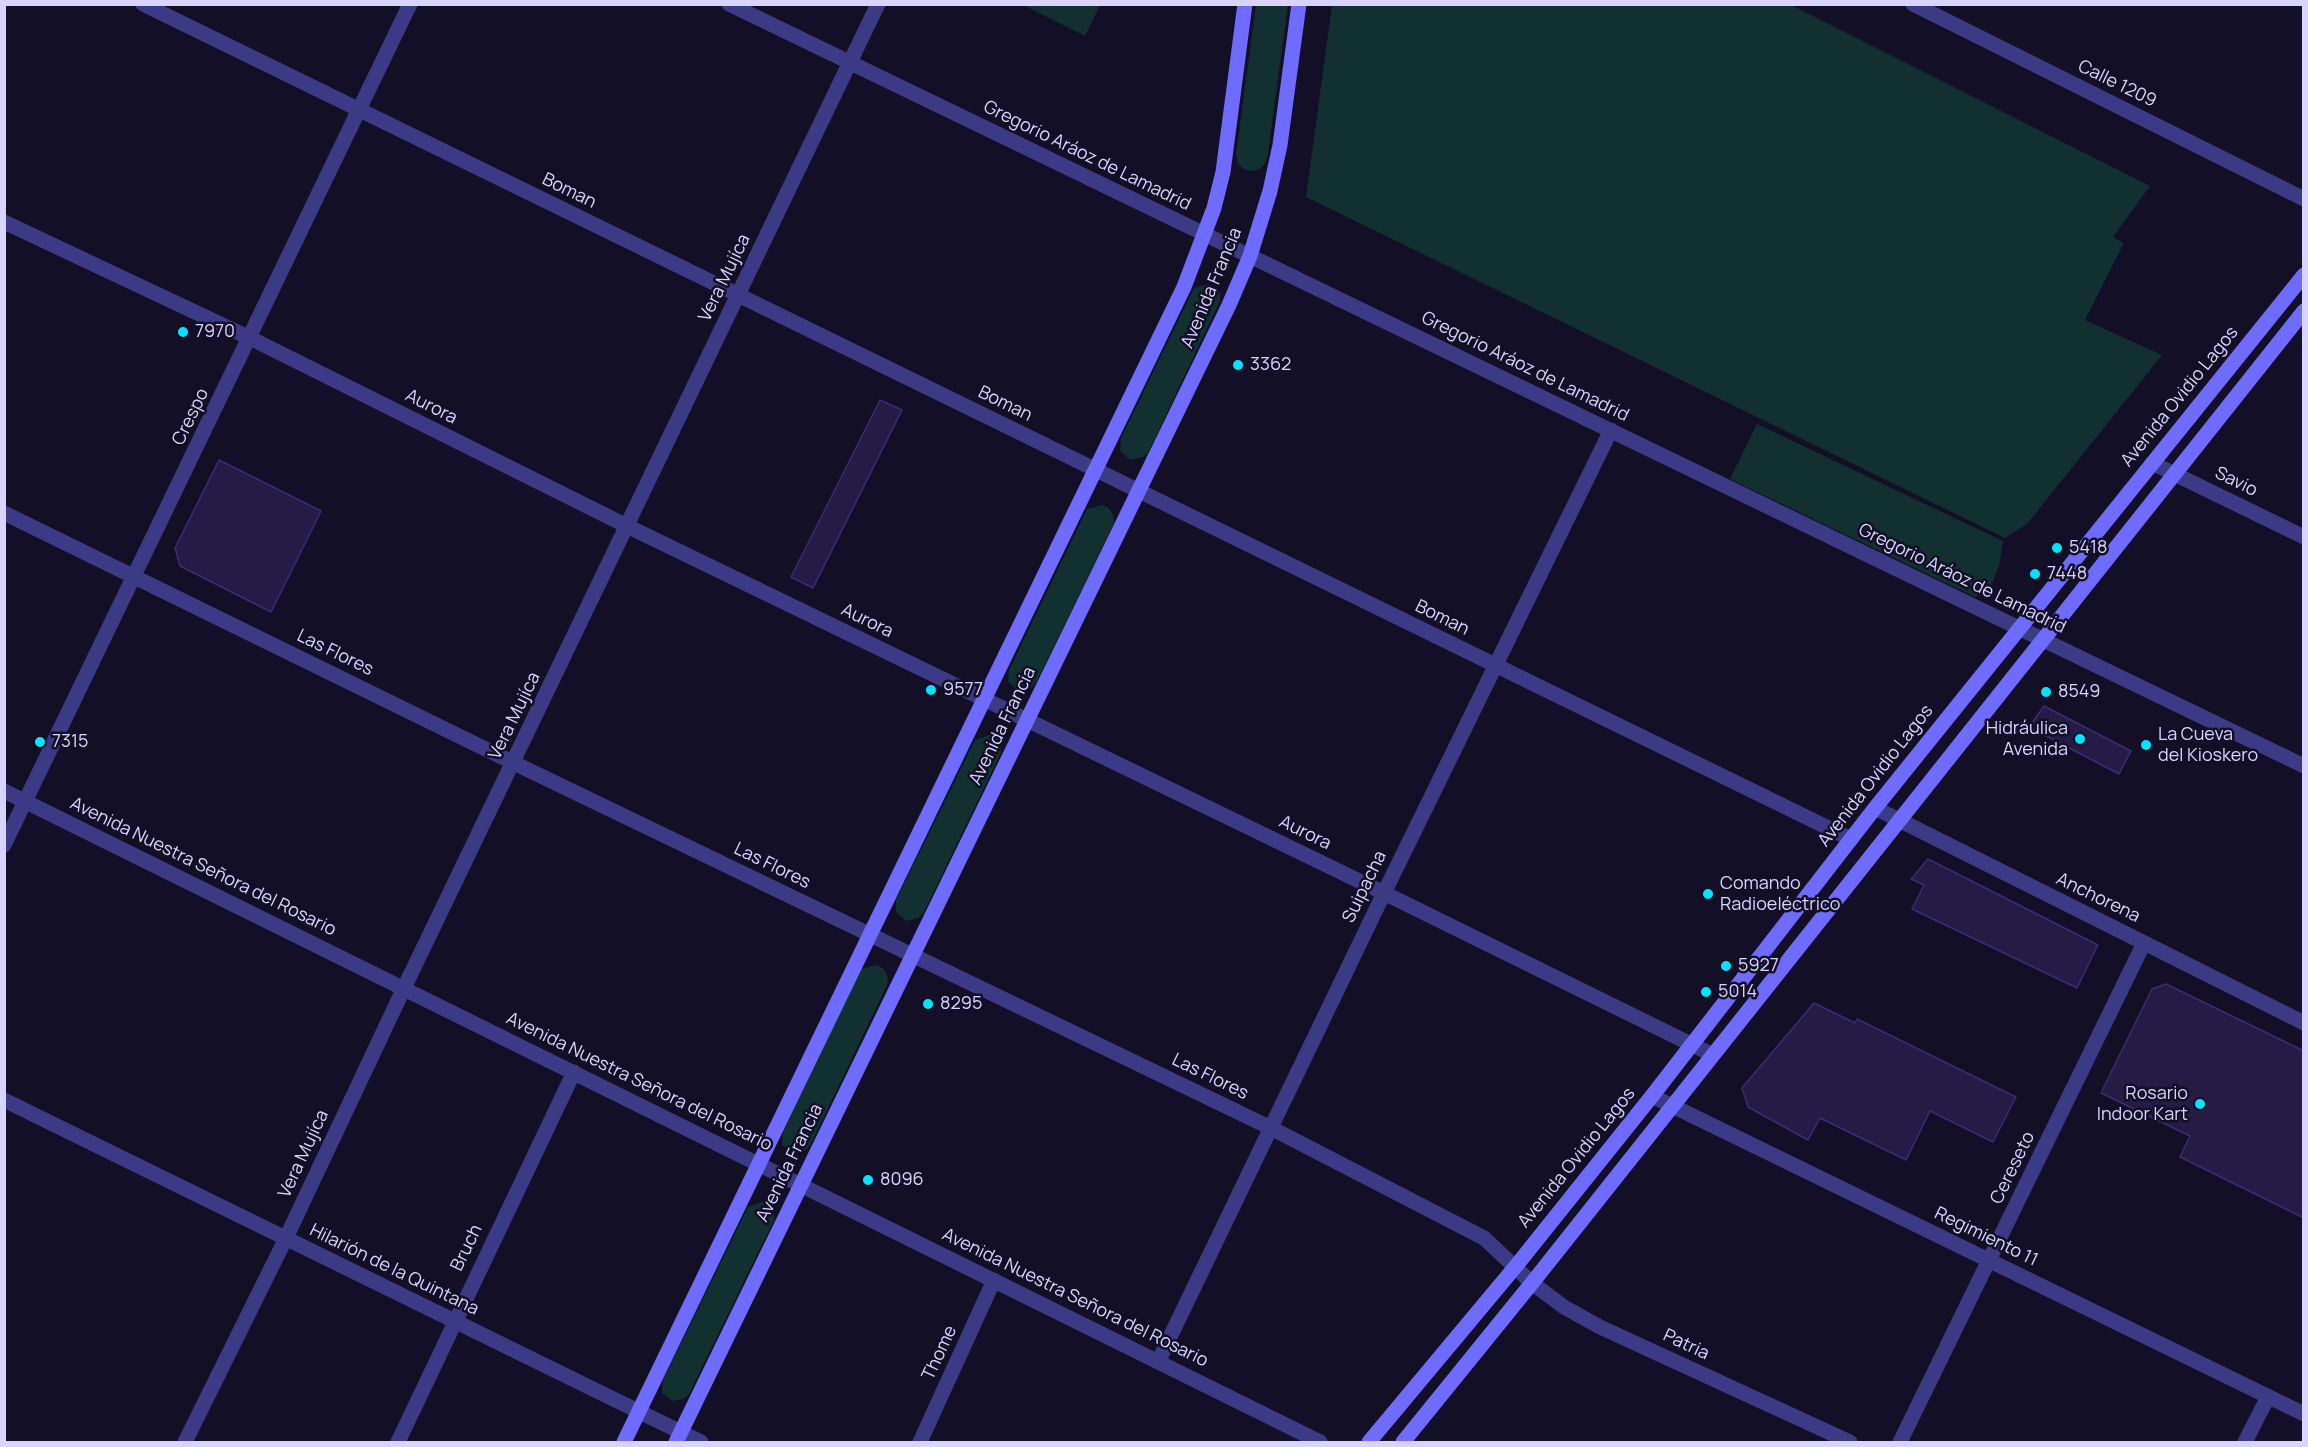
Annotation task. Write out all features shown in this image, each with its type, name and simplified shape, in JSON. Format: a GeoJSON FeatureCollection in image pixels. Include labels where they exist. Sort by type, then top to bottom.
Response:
{"type":"FeatureCollection","features":[{"type":"Feature","properties":{"kind":"street","name":"Boman"},"geometry":{"type":"LineString","coordinates":[[143,4],[1851,839]]}},
{"type":"Feature","properties":{"kind":"street","name":"Crespo"},"geometry":{"type":"LineString","coordinates":[[4,845],[136,577],[410,4]]}},
{"type":"Feature","properties":{"kind":"street","name":"Gregorio Aráoz de Lamadrid"},"geometry":{"type":"LineString","coordinates":[[729,4],[2304,765]]}},
{"type":"Feature","properties":{"kind":"street","name":"Vera Mujíca"},"geometry":{"type":"LineString","coordinates":[[184,1443],[286,1238],[878,4]]}},
{"type":"Feature","properties":{"kind":"street","name":"Avenida Francia"},"geometry":{"type":"LineString","coordinates":[[624,1443],[1184,287],[1205,234],[1223,172],[1245,4]]}},
{"type":"Feature","properties":{"kind":"street","name":"Avenida Francia"},"geometry":{"type":"LineString","coordinates":[[678,1438],[1229,305],[1250,256],[1270,191],[1280,145],[1299,4]]}},
{"type":"Feature","properties":{"kind":"street","name":"Calle 1209"},"geometry":{"type":"LineString","coordinates":[[1913,4],[2304,199]]}},
{"type":"Feature","properties":{"kind":"street","name":"Aurora"},"geometry":{"type":"LineString","coordinates":[[4,222],[250,338],[627,526],[1713,1055]]}},
{"type":"Feature","properties":{"kind":"street","name":"Avenida Ovidio Lagos"},"geometry":{"type":"LineString","coordinates":[[1369,1443],[1516,1266],[1693,1045],[1875,808],[2152,463],[2301,284]]}},
{"type":"Feature","properties":{"kind":"street"},"geometry":{"type":"LineString","coordinates":[[1403,1443],[2304,311]]}},
{"type":"Feature","properties":{"kind":"street","name":"Suipacha"},"geometry":{"type":"LineString","coordinates":[[1158,1362],[1611,430]]}},
{"type":"Feature","properties":{"kind":"street","name":"Savio"},"geometry":{"type":"LineString","coordinates":[[2152,463],[2304,537]]}},
{"type":"Feature","properties":{"kind":"street","name":"Las Flores"},"geometry":{"type":"LineString","coordinates":[[4,513],[514,763],[1271,1128],[1484,1238],[1516,1266]]}},
{"type":"Feature","properties":{"kind":"street","name":"Avenida Nuestra Señora del Rosario"},"geometry":{"type":"LineString","coordinates":[[4,791],[802,1184],[1320,1443]]}},
{"type":"Feature","properties":{"kind":"street","name":"Anchorena"},"geometry":{"type":"LineString","coordinates":[[1875,808],[2304,1023]]}},
{"type":"Feature","properties":{"kind":"street","name":"Cereseto"},"geometry":{"type":"LineString","coordinates":[[1900,1443],[2144,943]]}},
{"type":"Feature","properties":{"kind":"street","name":"Bruch"},"geometry":{"type":"LineString","coordinates":[[398,1443],[574,1072]]}},
{"type":"Feature","properties":{"kind":"street","name":"Regimiento 11"},"geometry":{"type":"LineString","coordinates":[[1652,1096],[2304,1414]]}},
{"type":"Feature","properties":{"kind":"street","name":"Hilarión de la Quintana"},"geometry":{"type":"LineString","coordinates":[[4,1100],[639,1411],[678,1438],[701,1443]]}},
{"type":"Feature","properties":{"kind":"street","name":"Patria"},"geometry":{"type":"LineString","coordinates":[[1516,1266],[1532,1283],[1564,1307],[1600,1327],[1850,1443]]}},
{"type":"Feature","properties":{"kind":"street","name":"Thome"},"geometry":{"type":"LineString","coordinates":[[920,1443],[994,1280]]}},
{"type":"Feature","properties":{"kind":"street"},"geometry":{"type":"LineString","coordinates":[[2245,1443],[2268,1397]]}},
{"type":"Feature","properties":{"kind":"green space"},"geometry":{"type":"Polygon","coordinates":[[[1023,5],[1100,5],[1085,36],[1023,5]]]}},
{"type":"Feature","properties":{"kind":"green space"},"geometry":{"type":"Polygon","coordinates":[[[1256,5],[1288,5],[1268,153],[1266,162],[1261,168],[1253,171],[1245,170],[1238,164],[1236,154],[1256,5]]]}},
{"type":"Feature","properties":{"kind":"green space"},"geometry":{"type":"Polygon","coordinates":[[[1332,5],[1791,5],[2150,186],[2113,237],[2124,243],[2085,320],[2162,355],[2027,524],[2005,538],[1306,197],[1332,5]]]}},
{"type":"Feature","properties":{"kind":"green space"},"geometry":{"type":"Polygon","coordinates":[[[1208,284],[1216,287],[1220,294],[1220,301],[1148,453],[1143,457],[1130,460],[1120,451],[1121,438],[1194,288],[1208,284]]]}},
{"type":"Feature","properties":{"kind":"green space"},"geometry":{"type":"Polygon","coordinates":[[[1757,424],[2003,541],[1999,566],[1988,593],[1975,597],[1730,479],[1757,424]]]}},
{"type":"Feature","properties":{"kind":"green space"},"geometry":{"type":"Polygon","coordinates":[[[1102,505],[1109,508],[1114,523],[1036,683],[1031,688],[1018,690],[1008,682],[1009,670],[1087,509],[1102,505]]]}},
{"type":"Feature","properties":{"kind":"green space"},"geometry":{"type":"Polygon","coordinates":[[[989,735],[997,739],[1001,745],[1001,753],[923,914],[906,921],[896,912],[896,900],[975,740],[989,735]]]}},
{"type":"Feature","properties":{"kind":"green space"},"geometry":{"type":"Polygon","coordinates":[[[876,965],[883,968],[888,983],[810,1146],[805,1150],[792,1153],[782,1145],[783,1132],[861,969],[876,965]]]}},
{"type":"Feature","properties":{"kind":"green space"},"geometry":{"type":"Polygon","coordinates":[[[762,1202],[770,1206],[774,1212],[774,1220],[689,1394],[684,1399],[672,1401],[662,1393],[663,1380],[748,1207],[762,1202]]]}},
{"type":"Feature","properties":{"kind":"building"},"geometry":{"type":"Polygon","coordinates":[[[880,400],[902,410],[813,588],[791,577],[880,400]]]}},
{"type":"Feature","properties":{"kind":"building"},"geometry":{"type":"Polygon","coordinates":[[[219,460],[321,511],[271,612],[180,566],[175,548],[219,460]]]}},
{"type":"Feature","properties":{"kind":"building","name":"Hidráulica Avenida"},"geometry":{"type":"Polygon","coordinates":[[[2044,706],[2131,751],[2119,774],[2029,727],[2044,706]]]}},
{"type":"Feature","properties":{"kind":"building"},"geometry":{"type":"Polygon","coordinates":[[[1928,859],[2098,945],[2077,988],[1912,909],[1924,885],[1911,879],[1928,859]]]}},
{"type":"Feature","properties":{"kind":"building","name":"Rosario Indoor Kart"},"geometry":{"type":"Polygon","coordinates":[[[2166,984],[2304,1051],[2304,1218],[2180,1157],[2190,1136],[2101,1093],[2152,989],[2166,984]]]}},
{"type":"Feature","properties":{"kind":"building"},"geometry":{"type":"Polygon","coordinates":[[[1814,1003],[1855,1023],[1857,1019],[2016,1097],[1993,1142],[1930,1111],[1906,1160],[1820,1118],[1808,1140],[1748,1107],[1742,1088],[1814,1003]]]}},
{"type":"Feature","properties":{"kind":"place","name":"7970"},"geometry":{"type":"Point","coordinates":[183,332]}},
{"type":"Feature","properties":{"kind":"place","name":"3362"},"geometry":{"type":"Point","coordinates":[1238,365]}},
{"type":"Feature","properties":{"kind":"place","name":"5418"},"geometry":{"type":"Point","coordinates":[2057,548]}},
{"type":"Feature","properties":{"kind":"place","name":"7448"},"geometry":{"type":"Point","coordinates":[2035,574]}},
{"type":"Feature","properties":{"kind":"place","name":"9577"},"geometry":{"type":"Point","coordinates":[931,690]}},
{"type":"Feature","properties":{"kind":"place","name":"8549"},"geometry":{"type":"Point","coordinates":[2046,692]}},
{"type":"Feature","properties":{"kind":"place","name":"Hidráulica Avenida"},"geometry":{"type":"Point","coordinates":[2080,739]}},
{"type":"Feature","properties":{"kind":"place","name":"7315"},"geometry":{"type":"Point","coordinates":[40,742]}},
{"type":"Feature","properties":{"kind":"place","name":"La Cueva del Kioskero"},"geometry":{"type":"Point","coordinates":[2146,745]}},
{"type":"Feature","properties":{"kind":"place","name":"Comando Radioeléctrico"},"geometry":{"type":"Point","coordinates":[1708,894]}},
{"type":"Feature","properties":{"kind":"place","name":"5927"},"geometry":{"type":"Point","coordinates":[1726,966]}},
{"type":"Feature","properties":{"kind":"place","name":"5014"},"geometry":{"type":"Point","coordinates":[1706,992]}},
{"type":"Feature","properties":{"kind":"place","name":"8295"},"geometry":{"type":"Point","coordinates":[928,1004]}},
{"type":"Feature","properties":{"kind":"place","name":"Rosario Indoor Kart"},"geometry":{"type":"Point","coordinates":[2200,1104]}},
{"type":"Feature","properties":{"kind":"place","name":"8096"},"geometry":{"type":"Point","coordinates":[868,1180]}}]}
